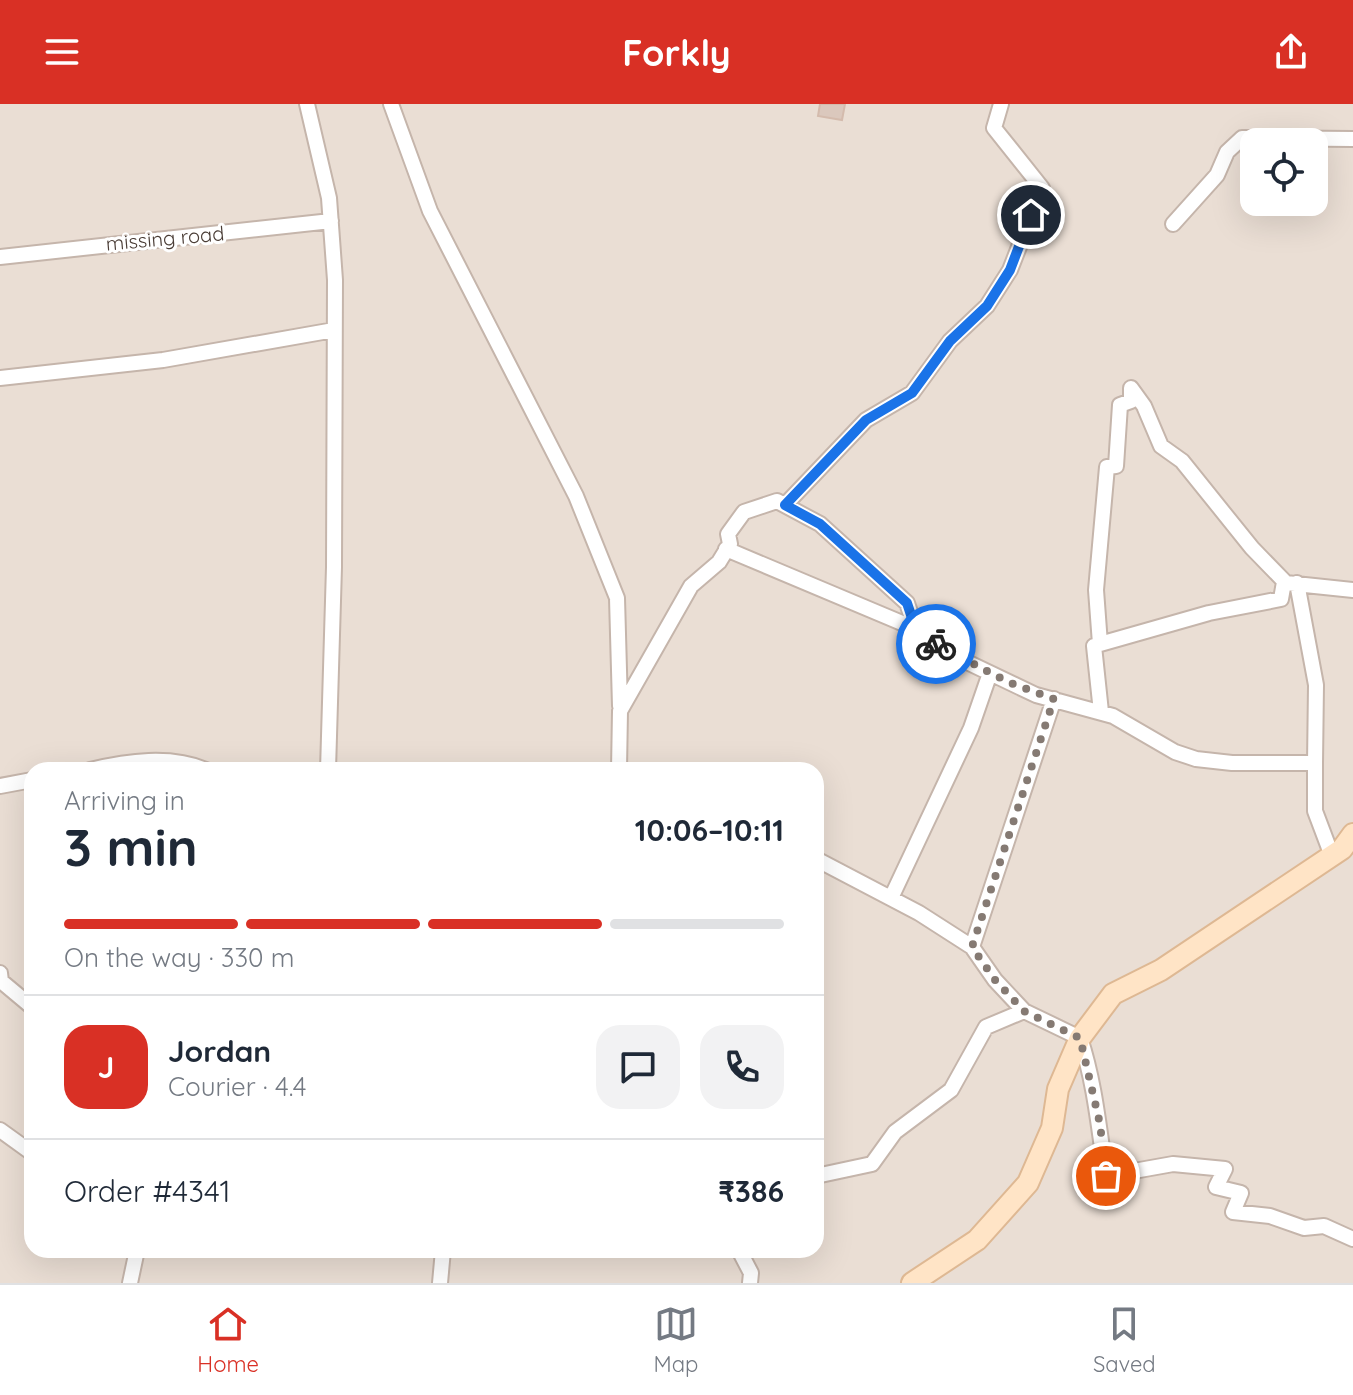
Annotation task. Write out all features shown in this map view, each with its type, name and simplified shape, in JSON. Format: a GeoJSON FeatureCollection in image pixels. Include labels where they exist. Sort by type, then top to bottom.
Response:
{"type":"FeatureCollection","features":[{"type":"Feature","properties":{"kind":"main road"},"geometry":{"type":"LineString","coordinates":[[912,1283],[977,1240],[1028,1183],[1052,1128],[1058,1089],[1080,1038],[1113,994],[1161,970],[1332,856],[1353,834]]}},
{"type":"Feature","properties":{"kind":"street"},"geometry":{"type":"LineString","coordinates":[[307,104],[329,198],[331,221],[334,567],[328,762]]}},
{"type":"Feature","properties":{"kind":"street"},"geometry":{"type":"LineString","coordinates":[[391,104],[430,211],[576,496],[617,598],[619,762]]}},
{"type":"Feature","properties":{"kind":"street"},"geometry":{"type":"LineString","coordinates":[[785,505],[866,420],[912,393],[950,341],[987,306],[1010,270],[1042,188],[994,128],[1001,104]]}},
{"type":"Feature","properties":{"kind":"street"},"geometry":{"type":"LineString","coordinates":[[1173,224],[1217,175],[1218,165],[1242,138],[1353,139]]}},
{"type":"Feature","properties":{"kind":"street","name":"missing road"},"geometry":{"type":"LineString","coordinates":[[0,257],[109,242],[254,231],[331,221]]}},
{"type":"Feature","properties":{"kind":"street"},"geometry":{"type":"LineString","coordinates":[[0,378],[163,360],[334,330]]}},
{"type":"Feature","properties":{"kind":"street"},"geometry":{"type":"LineString","coordinates":[[1291,582],[1281,599],[1209,613],[1100,644],[1096,590],[1107,467],[1116,466],[1120,405],[1131,401],[1131,388],[1144,406],[1161,446],[1182,461],[1291,582],[1316,685],[1315,811],[1332,856]]}},
{"type":"Feature","properties":{"kind":"street"},"geometry":{"type":"LineString","coordinates":[[620,711],[691,586],[719,562],[726,549],[728,534],[744,512],[777,501],[820,524],[907,603],[913,621],[946,652],[1054,699],[1101,712],[1175,752],[1196,759],[1315,763]]}},
{"type":"Feature","properties":{"kind":"street"},"geometry":{"type":"LineString","coordinates":[[726,549],[921,631]]}},
{"type":"Feature","properties":{"kind":"street"},"geometry":{"type":"LineString","coordinates":[[1291,582],[1353,590]]}},
{"type":"Feature","properties":{"kind":"street"},"geometry":{"type":"LineString","coordinates":[[1094,646],[1101,712]]}},
{"type":"Feature","properties":{"kind":"street"},"geometry":{"type":"LineString","coordinates":[[891,898],[971,728],[990,673]]}},
{"type":"Feature","properties":{"kind":"street"},"geometry":{"type":"LineString","coordinates":[[972,947],[1054,699]]}},
{"type":"Feature","properties":{"kind":"street"},"geometry":{"type":"LineString","coordinates":[[132,762],[166,762]]}},
{"type":"Feature","properties":{"kind":"street"},"geometry":{"type":"LineString","coordinates":[[0,786],[24,782]]}},
{"type":"Feature","properties":{"kind":"street"},"geometry":{"type":"LineString","coordinates":[[824,863],[891,898],[972,947],[995,980],[1024,1011],[1080,1038],[1100,1124],[1106,1176],[1173,1164],[1225,1169],[1216,1187],[1241,1193],[1233,1212],[1270,1216],[1304,1228],[1324,1226],[1353,1239]]}},
{"type":"Feature","properties":{"kind":"street"},"geometry":{"type":"LineString","coordinates":[[0,973],[1,981],[24,1000]]}},
{"type":"Feature","properties":{"kind":"street"},"geometry":{"type":"LineString","coordinates":[[824,1174],[872,1164],[895,1132],[951,1090],[986,1027],[1024,1011]]}},
{"type":"Feature","properties":{"kind":"street"},"geometry":{"type":"LineString","coordinates":[[0,1130],[24,1147]]}},
{"type":"Feature","properties":{"kind":"street"},"geometry":{"type":"LineString","coordinates":[[130,1283],[135,1258]]}},
{"type":"Feature","properties":{"kind":"street"},"geometry":{"type":"LineString","coordinates":[[440,1283],[442,1258]]}},
{"type":"Feature","properties":{"kind":"street"},"geometry":{"type":"LineString","coordinates":[[743,1258],[751,1273],[750,1283]]}},
{"type":"Feature","properties":{"kind":"shaded area"},"geometry":{"type":"Polygon","coordinates":[[[0,104],[1353,104],[1353,1283],[0,1283],[0,104]]]}},
{"type":"Feature","properties":{"kind":"building"},"geometry":{"type":"Polygon","coordinates":[[[820,104],[845,104],[842,120],[818,116],[820,104]]]}},
{"type":"Feature","properties":{"kind":"way so far"},"geometry":{"type":"LineString","coordinates":[[936,644],[946,652],[1008,682],[1036,695],[1054,699],[972,947],[995,980],[1024,1011],[1080,1038],[1092,1080],[1093,1104],[1100,1124],[1106,1176]]}},
{"type":"Feature","properties":{"kind":"route"},"geometry":{"type":"LineString","coordinates":[[936,644],[913,621],[907,603],[820,524],[785,505],[866,420],[912,393],[950,341],[987,306],[1010,270],[1031,215]]}}]}
